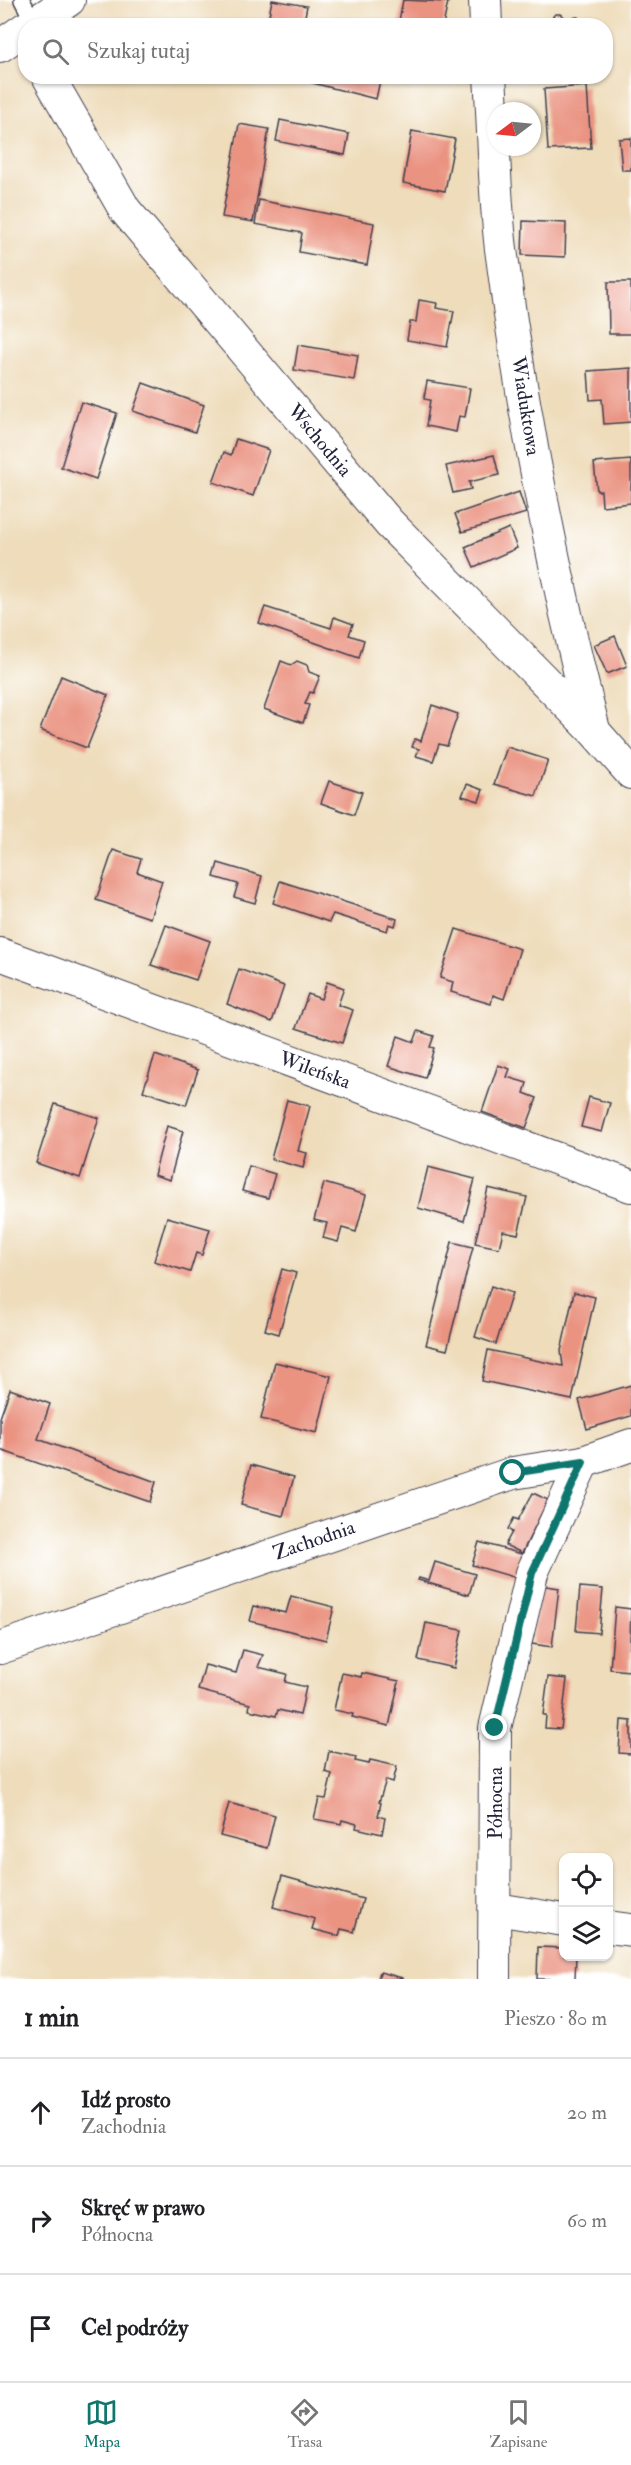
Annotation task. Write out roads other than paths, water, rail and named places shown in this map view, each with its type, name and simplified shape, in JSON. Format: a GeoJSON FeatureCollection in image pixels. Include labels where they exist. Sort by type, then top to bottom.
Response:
{"type":"FeatureCollection","features":[{"type":"Feature","properties":{"kind":"street"},"geometry":{"type":"LineString","coordinates":[[38,18],[69,0]]}},
{"type":"Feature","properties":{"kind":"street"},"geometry":{"type":"LineString","coordinates":[[485,0],[486,18]]}},
{"type":"Feature","properties":{"kind":"street","name":"Wschodnia"},"geometry":{"type":"LineString","coordinates":[[53,84],[125,210],[389,523],[594,731],[631,773]]}},
{"type":"Feature","properties":{"kind":"street","name":"Wiaduktowa"},"geometry":{"type":"LineString","coordinates":[[491,84],[501,247],[535,465],[564,612],[594,731]]}},
{"type":"Feature","properties":{"kind":"street","name":"Wileńska"},"geometry":{"type":"LineString","coordinates":[[0,954],[631,1186]]}},
{"type":"Feature","properties":{"kind":"street","name":"Zachodnia"},"geometry":{"type":"LineString","coordinates":[[0,1648],[513,1473],[583,1462],[631,1445]]}},
{"type":"Feature","properties":{"kind":"street","name":"Północna"},"geometry":{"type":"LineString","coordinates":[[494,1979],[495,1728],[532,1573],[583,1462]]}},
{"type":"Feature","properties":{"kind":"street"},"geometry":{"type":"LineString","coordinates":[[496,1910],[559,1919]]}},
{"type":"Feature","properties":{"kind":"street"},"geometry":{"type":"LineString","coordinates":[[613,1928],[631,1930]]}}]}
